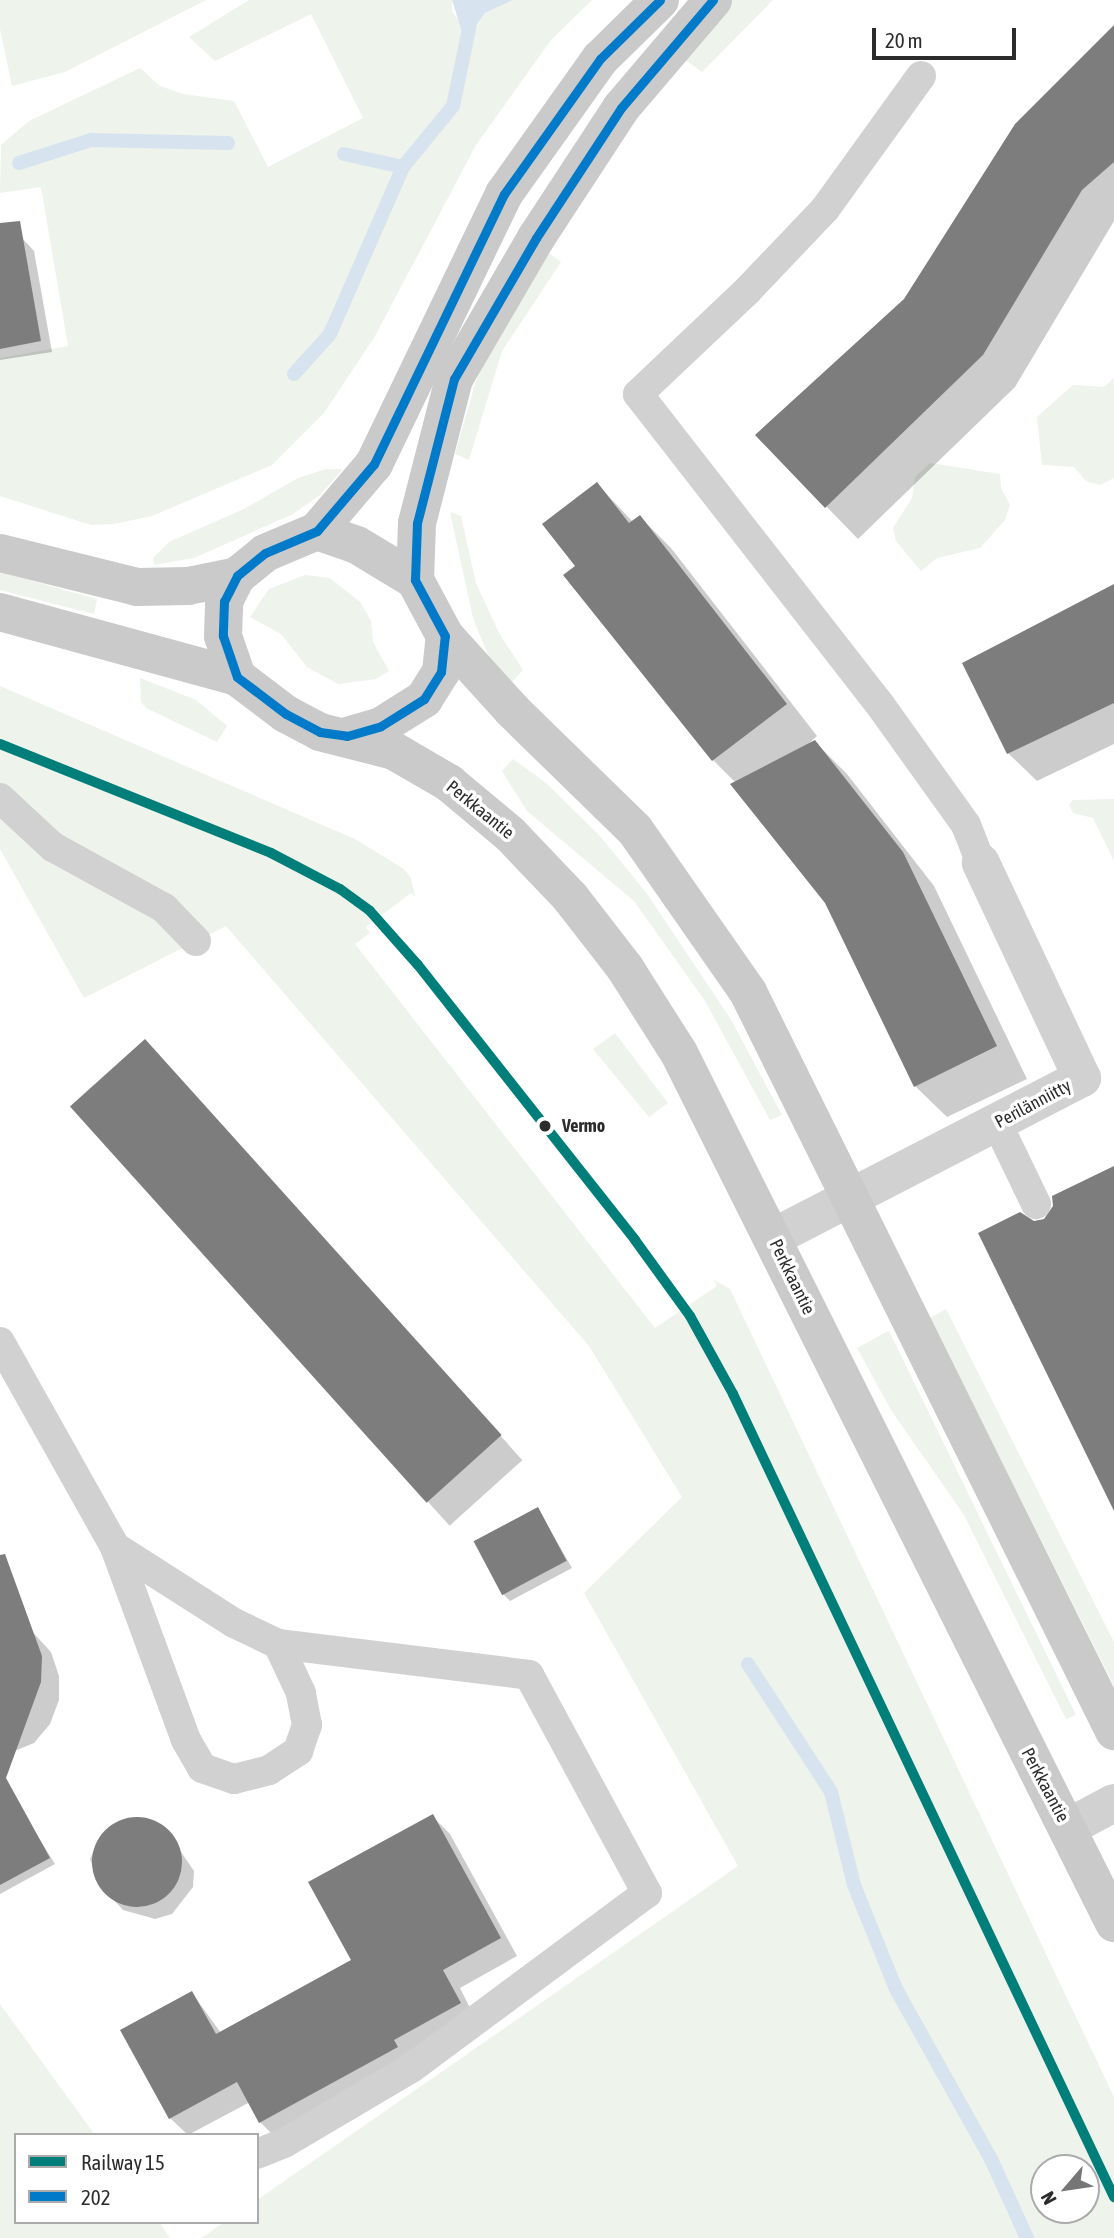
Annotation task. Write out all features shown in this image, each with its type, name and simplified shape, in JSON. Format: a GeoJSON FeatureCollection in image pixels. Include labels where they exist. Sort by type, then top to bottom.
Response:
{"type":"FeatureCollection","features":[{"type":"Feature","properties":{"kind":"main road"},"geometry":{"type":"LineString","coordinates":[[237,677],[223,636],[224,601],[237,576],[265,552],[317,531],[374,464],[504,194],[600,59],[660,0]]}},
{"type":"Feature","properties":{"kind":"main road"},"geometry":{"type":"LineString","coordinates":[[713,0],[621,108],[536,238],[454,379],[417,523],[415,580],[445,636],[512,710],[635,830],[683,894],[748,992],[1114,1731]]}},
{"type":"Feature","properties":{"kind":"main road"},"geometry":{"type":"LineString","coordinates":[[317,531],[357,545],[415,580]]}},
{"type":"Feature","properties":{"kind":"main road"},"geometry":{"type":"LineString","coordinates":[[0,553],[137,587],[188,586],[237,576]]}},
{"type":"Feature","properties":{"kind":"main road"},"geometry":{"type":"LineString","coordinates":[[0,612],[237,677],[286,714],[320,732],[347,736],[381,726],[424,699],[441,671],[445,636]]}},
{"type":"Feature","properties":{"kind":"main road","name":"Perkkaantie"},"geometry":{"type":"LineString","coordinates":[[347,736],[394,751],[449,783],[510,834],[570,897],[625,968],[680,1052],[1114,1923]]}},
{"type":"Feature","properties":{"kind":"street","name":"Perilänniitty"},"geometry":{"type":"LineString","coordinates":[[772,1238],[1082,1078],[981,863]]}},
{"type":"Feature","properties":{"kind":"street"},"geometry":{"type":"LineString","coordinates":[[1067,1828],[1114,1803]]}},
{"type":"Feature","properties":{"kind":"lane"},"geometry":{"type":"LineString","coordinates":[[921,76],[825,209],[747,291],[638,394],[683,458],[878,702],[966,825],[981,863]]}},
{"type":"Feature","properties":{"kind":"lane"},"geometry":{"type":"LineString","coordinates":[[0,798],[53,847],[164,908],[196,941]]}},
{"type":"Feature","properties":{"kind":"lane"},"geometry":{"type":"LineString","coordinates":[[997,1124],[1036,1204]]}},
{"type":"Feature","properties":{"kind":"lane"},"geometry":{"type":"LineString","coordinates":[[0,1342],[115,1547],[186,1740],[202,1768],[234,1779],[269,1770],[298,1751],[307,1725],[301,1693],[278,1644]]}},
{"type":"Feature","properties":{"kind":"lane"},"geometry":{"type":"LineString","coordinates":[[115,1547],[234,1623],[278,1644],[529,1675],[647,1893],[411,2068],[259,2153]]}},
{"type":"Feature","properties":{"kind":"shaded area"},"geometry":{"type":"Polygon","coordinates":[[[0,0],[206,0],[65,72],[12,86],[0,29],[0,0]]]}},
{"type":"Feature","properties":{"kind":"shaded area"},"geometry":{"type":"Polygon","coordinates":[[[249,0],[452,0],[452,11],[470,38],[485,13],[513,0],[592,0],[551,40],[476,145],[375,336],[324,413],[272,465],[152,516],[114,524],[91,525],[0,496],[0,358],[68,346],[41,187],[0,193],[1,145],[29,121],[140,68],[160,86],[183,94],[234,101],[268,167],[363,118],[311,14],[215,61],[189,37],[249,0]]]}},
{"type":"Feature","properties":{"kind":"shaded area"},"geometry":{"type":"Polygon","coordinates":[[[452,0],[513,0],[485,13],[465,42],[452,0]]]}},
{"type":"Feature","properties":{"kind":"shaded area"},"geometry":{"type":"Polygon","coordinates":[[[727,0],[773,0],[702,72],[684,59],[727,0]]]}},
{"type":"Feature","properties":{"kind":"shaded area"},"geometry":{"type":"Polygon","coordinates":[[[546,251],[561,262],[502,351],[469,460],[455,454],[475,384],[497,330],[546,251]]]}},
{"type":"Feature","properties":{"kind":"shaded area"},"geometry":{"type":"Polygon","coordinates":[[[1114,378],[1114,478],[1100,485],[1086,481],[1074,467],[1042,465],[1037,417],[1073,385],[1104,387],[1114,378]]]}},
{"type":"Feature","properties":{"kind":"shaded area"},"geometry":{"type":"Polygon","coordinates":[[[930,463],[1000,474],[1001,488],[1010,505],[1005,520],[980,548],[937,558],[921,571],[896,541],[893,528],[912,498],[915,477],[930,463]]]}},
{"type":"Feature","properties":{"kind":"shaded area"},"geometry":{"type":"Polygon","coordinates":[[[326,469],[343,469],[320,495],[293,514],[194,558],[154,565],[153,558],[169,542],[244,509],[298,478],[326,469]]]}},
{"type":"Feature","properties":{"kind":"shaded area"},"geometry":{"type":"Polygon","coordinates":[[[450,512],[461,516],[476,583],[499,633],[523,670],[511,683],[490,660],[473,618],[450,512]]]}},
{"type":"Feature","properties":{"kind":"shaded area"},"geometry":{"type":"Polygon","coordinates":[[[0,572],[97,599],[94,614],[0,590],[0,572]]]}},
{"type":"Feature","properties":{"kind":"shaded area"},"geometry":{"type":"Polygon","coordinates":[[[305,575],[330,578],[360,602],[371,621],[373,642],[389,671],[376,679],[338,684],[307,667],[281,634],[250,617],[269,589],[305,575]]]}},
{"type":"Feature","properties":{"kind":"shaded area"},"geometry":{"type":"Polygon","coordinates":[[[140,678],[196,700],[227,726],[217,742],[146,708],[141,702],[140,678]]]}},
{"type":"Feature","properties":{"kind":"shaded area"},"geometry":{"type":"Polygon","coordinates":[[[0,686],[355,839],[404,869],[411,878],[415,897],[411,893],[366,927],[370,933],[355,944],[655,1328],[717,1286],[714,1280],[730,1289],[1114,2097],[1114,2238],[202,2238],[221,2224],[259,2224],[259,2199],[738,1866],[584,1593],[682,1497],[589,1346],[226,926],[84,998],[0,849],[0,686]]]}},
{"type":"Feature","properties":{"kind":"shaded area"},"geometry":{"type":"Polygon","coordinates":[[[513,759],[546,783],[599,835],[645,891],[730,1018],[782,1115],[770,1120],[705,1001],[634,901],[527,811],[502,771],[513,759]]]}},
{"type":"Feature","properties":{"kind":"shaded area"},"geometry":{"type":"Polygon","coordinates":[[[1114,799],[1114,861],[1093,818],[1073,813],[1069,805],[1073,800],[1114,799]]]}},
{"type":"Feature","properties":{"kind":"shaded area"},"geometry":{"type":"Polygon","coordinates":[[[615,1033],[668,1103],[649,1117],[593,1049],[615,1033]]]}},
{"type":"Feature","properties":{"kind":"shaded area"},"geometry":{"type":"Polygon","coordinates":[[[946,1309],[1114,1642],[1114,1686],[930,1318],[946,1309]]]}},
{"type":"Feature","properties":{"kind":"shaded area"},"geometry":{"type":"Polygon","coordinates":[[[889,1331],[1076,1715],[1066,1719],[964,1515],[891,1410],[857,1348],[889,1331]]]}},
{"type":"Feature","properties":{"kind":"shaded area"},"geometry":{"type":"Polygon","coordinates":[[[0,2004],[94,2133],[14,2133],[14,2224],[160,2224],[170,2238],[0,2238],[0,2004]]]}},
{"type":"Feature","properties":{"kind":"building"},"geometry":{"type":"Polygon","coordinates":[[[1114,25],[1114,162],[1082,190],[983,355],[825,508],[755,435],[904,299],[1015,124],[1114,25]]]}},
{"type":"Feature","properties":{"kind":"building"},"geometry":{"type":"Polygon","coordinates":[[[20,221],[41,341],[0,349],[0,223],[20,221]]]}},
{"type":"Feature","properties":{"kind":"building"},"geometry":{"type":"Polygon","coordinates":[[[597,482],[629,523],[640,515],[787,704],[712,761],[563,575],[575,566],[542,524],[597,482]]]}},
{"type":"Feature","properties":{"kind":"building"},"geometry":{"type":"Polygon","coordinates":[[[1114,584],[1114,703],[1007,754],[962,663],[1114,584]]]}},
{"type":"Feature","properties":{"kind":"building"},"geometry":{"type":"Polygon","coordinates":[[[815,740],[903,852],[997,1046],[914,1087],[825,903],[730,784],[815,740]]]}},
{"type":"Feature","properties":{"kind":"building"},"geometry":{"type":"Polygon","coordinates":[[[145,1039],[502,1435],[427,1503],[70,1107],[145,1039]]]}},
{"type":"Feature","properties":{"kind":"building"},"geometry":{"type":"Polygon","coordinates":[[[1114,1166],[1114,1511],[978,1233],[1020,1212],[1034,1221],[1044,1219],[1053,1206],[1052,1196],[1114,1166]]]}},
{"type":"Feature","properties":{"kind":"building"},"geometry":{"type":"Polygon","coordinates":[[[538,1507],[567,1561],[502,1595],[474,1541],[538,1507]]]}},
{"type":"Feature","properties":{"kind":"building"},"geometry":{"type":"Polygon","coordinates":[[[5,1554],[42,1656],[41,1682],[6,1778],[50,1858],[0,1885],[0,1555],[5,1554]]]}},
{"type":"Feature","properties":{"kind":"building"},"geometry":{"type":"Polygon","coordinates":[[[433,1814],[501,1938],[443,1970],[461,2003],[394,2040],[398,2047],[259,2123],[237,2082],[169,2119],[120,2030],[192,1991],[216,2034],[351,1960],[308,1882],[433,1814]]]}},
{"type":"Feature","properties":{"kind":"building"},"geometry":{"type":"Polygon","coordinates":[[[128,1817],[146,1817],[162,1824],[175,1837],[182,1853],[182,1871],[175,1887],[162,1900],[146,1907],[128,1907],[112,1900],[99,1887],[92,1871],[92,1853],[99,1837],[112,1824],[128,1817]]]}},
{"type":"Feature","properties":{"kind":"waterway"},"geometry":{"type":"LineString","coordinates":[[294,374],[330,334],[403,167],[453,106],[475,0]]}},
{"type":"Feature","properties":{"kind":"waterway"},"geometry":{"type":"LineString","coordinates":[[19,163],[91,140],[228,143]]}},
{"type":"Feature","properties":{"kind":"waterway"},"geometry":{"type":"LineString","coordinates":[[344,154],[403,167]]}},
{"type":"Feature","properties":{"kind":"waterway"},"geometry":{"type":"LineString","coordinates":[[748,1664],[831,1792],[854,1885],[896,1989],[991,2159],[1027,2238]]}},
{"type":"Feature","properties":{"kind":"rail line","name":"15"},"geometry":{"type":"LineString","coordinates":[[0,744],[271,853],[340,889],[370,911],[418,965],[635,1240],[690,1316],[733,1394],[1114,2197]]}},
{"type":"Feature","properties":{"kind":"transit line","name":"202"},"geometry":{"type":"LineString","coordinates":[[660,0],[600,59],[504,194],[374,464],[317,531],[265,553],[237,576],[224,601],[223,636],[237,677],[286,714],[320,732],[347,736],[381,726],[424,699],[441,672],[445,636],[415,580],[417,523],[454,379],[536,238],[621,108],[713,0]]}},
{"type":"Feature","properties":{"kind":"place","name":"Vermo"},"geometry":{"type":"Point","coordinates":[545,1126]}}]}
